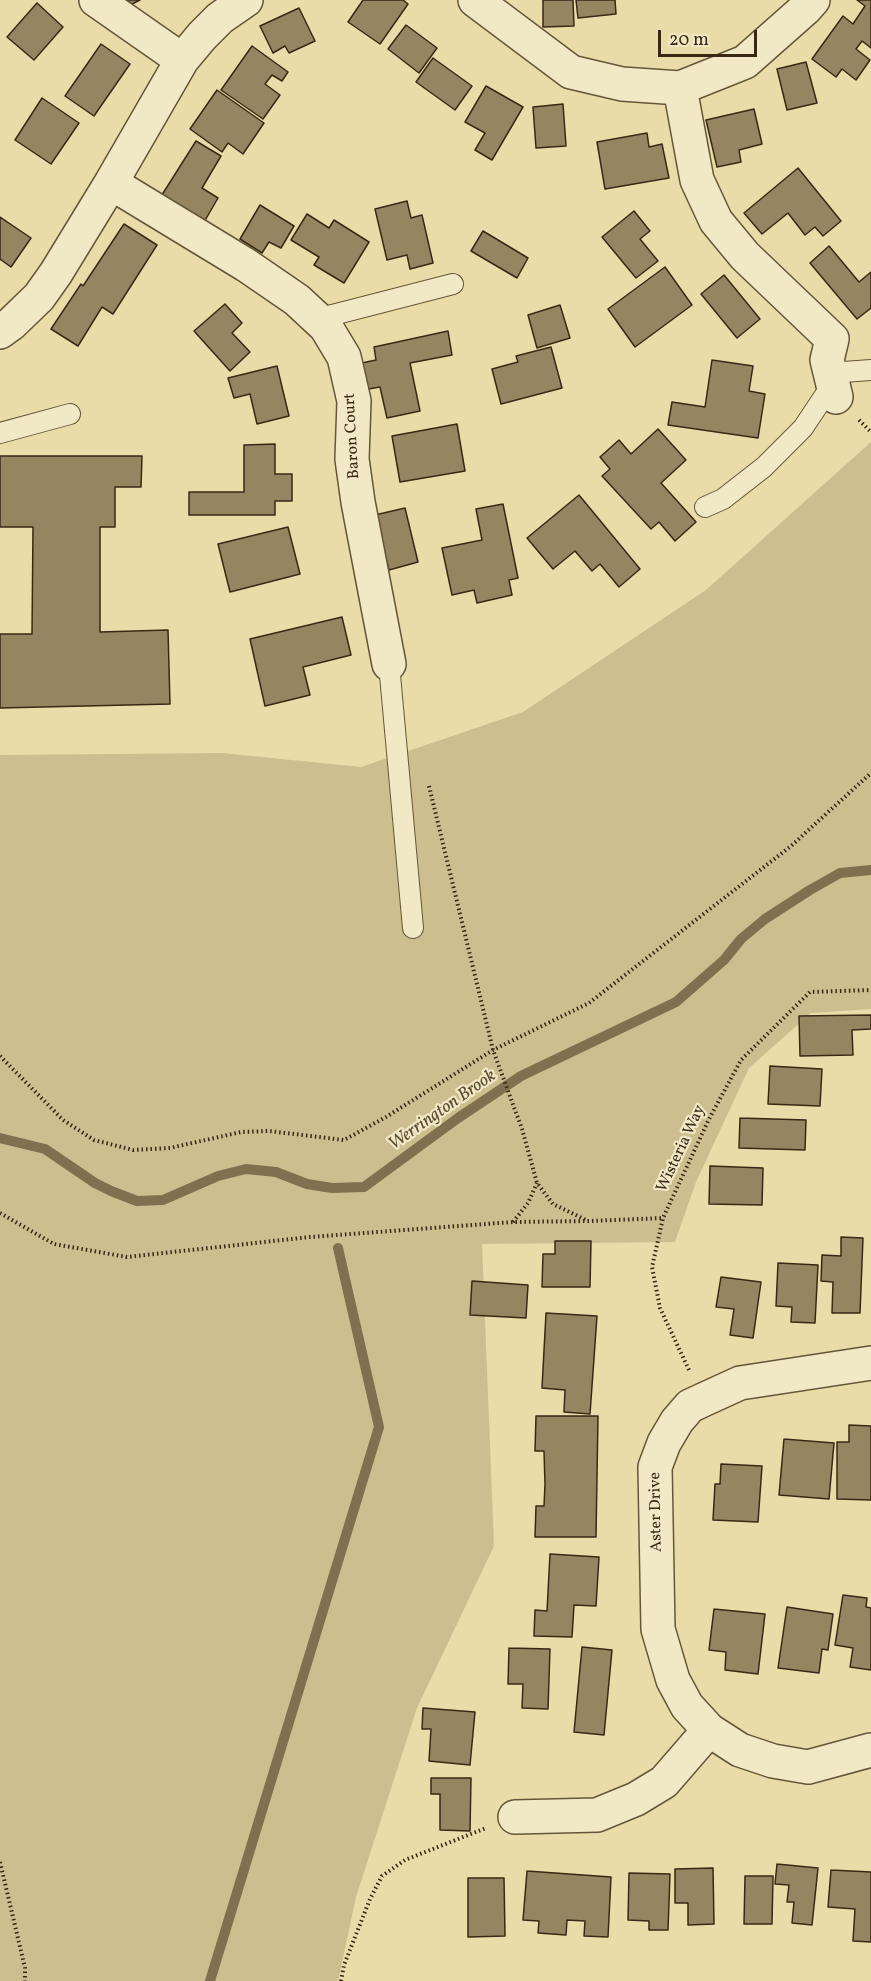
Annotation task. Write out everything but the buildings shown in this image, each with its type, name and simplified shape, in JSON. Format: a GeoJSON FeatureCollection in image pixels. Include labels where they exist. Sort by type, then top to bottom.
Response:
{"type":"FeatureCollection","features":[{"type":"Feature","properties":{"kind":"street"},"geometry":{"type":"LineString","coordinates":[[96,0],[182,60]]}},
{"type":"Feature","properties":{"kind":"street"},"geometry":{"type":"LineString","coordinates":[[4,322],[39,297],[51,281],[182,60],[214,24],[246,0]]}},
{"type":"Feature","properties":{"kind":"street"},"geometry":{"type":"LineString","coordinates":[[475,0],[571,72],[622,84],[680,88],[744,62],[813,0]]}},
{"type":"Feature","properties":{"kind":"street"},"geometry":{"type":"LineString","coordinates":[[680,88],[697,180],[716,221],[745,256],[832,339],[826,360],[833,384]]}},
{"type":"Feature","properties":{"kind":"street","name":"Baron Court"},"geometry":{"type":"LineString","coordinates":[[111,183],[246,265],[297,300],[326,327],[344,357],[354,401],[352,459],[358,502],[389,664]]}},
{"type":"Feature","properties":{"kind":"street","name":"Aster Drive"},"geometry":{"type":"LineString","coordinates":[[871,1363],[740,1383],[690,1406],[677,1421],[664,1443],[655,1467],[658,1629],[673,1680],[687,1706],[709,1730],[740,1750],[773,1761],[808,1767],[871,1750]]}},
{"type":"Feature","properties":{"kind":"street"},"geometry":{"type":"LineString","coordinates":[[515,1817],[597,1815],[636,1799],[664,1782],[709,1730]]}},
{"type":"Feature","properties":{"kind":"lane"},"geometry":{"type":"LineString","coordinates":[[318,319],[453,284]]}},
{"type":"Feature","properties":{"kind":"lane"},"geometry":{"type":"LineString","coordinates":[[705,507],[723,499],[764,467],[803,428],[833,384],[871,370]]}},
{"type":"Feature","properties":{"kind":"lane"},"geometry":{"type":"LineString","coordinates":[[0,433],[70,414]]}},
{"type":"Feature","properties":{"kind":"lane"},"geometry":{"type":"LineString","coordinates":[[389,664],[413,927]]}},
{"type":"Feature","properties":{"kind":"path"},"geometry":{"type":"LineString","coordinates":[[0,1056],[63,1120],[94,1140],[134,1150],[170,1148],[241,1132],[269,1131],[344,1140],[386,1118],[493,1050],[589,1003],[791,846],[871,773]]}},
{"type":"Feature","properties":{"kind":"path"},"geometry":{"type":"LineString","coordinates":[[428,783],[493,1050],[522,1129],[537,1183],[553,1204],[590,1221]]}},
{"type":"Feature","properties":{"kind":"path","name":"Wisteria Way"},"geometry":{"type":"LineString","coordinates":[[705,1399],[682,1358],[660,1308],[652,1267],[663,1218],[709,1119],[741,1060],[810,992],[871,990]]}},
{"type":"Feature","properties":{"kind":"path"},"geometry":{"type":"LineString","coordinates":[[513,1222],[528,1203],[537,1183]]}},
{"type":"Feature","properties":{"kind":"path"},"geometry":{"type":"LineString","coordinates":[[0,1213],[54,1244],[127,1257],[310,1237],[513,1222],[663,1218]]}},
{"type":"Feature","properties":{"kind":"path"},"geometry":{"type":"LineString","coordinates":[[341,1981],[344,1965],[370,1899],[382,1876],[405,1860],[515,1817]]}},
{"type":"Feature","properties":{"kind":"path"},"geometry":{"type":"LineString","coordinates":[[0,1862],[26,1981]]}},
{"type":"Feature","properties":{"kind":"shaded area"},"geometry":{"type":"Polygon","coordinates":[[[871,442],[871,1009],[811,1013],[749,1068],[696,1182],[675,1242],[482,1244],[494,1546],[417,1708],[356,1897],[338,1981],[0,1981],[0,755],[222,753],[361,767],[523,712],[706,590],[871,442]]]}},
{"type":"Feature","properties":{"kind":"waterway","name":"Werrington Brook"},"geometry":{"type":"LineString","coordinates":[[0,1138],[45,1149],[95,1183],[137,1201],[163,1200],[218,1176],[246,1169],[276,1172],[307,1184],[332,1188],[364,1187],[458,1118],[521,1076],[676,1002],[724,960],[741,939],[765,919],[810,890],[840,873],[871,870]]}},
{"type":"Feature","properties":{"kind":"waterway"},"geometry":{"type":"LineString","coordinates":[[210,1981],[379,1427],[338,1248]]}}]}
